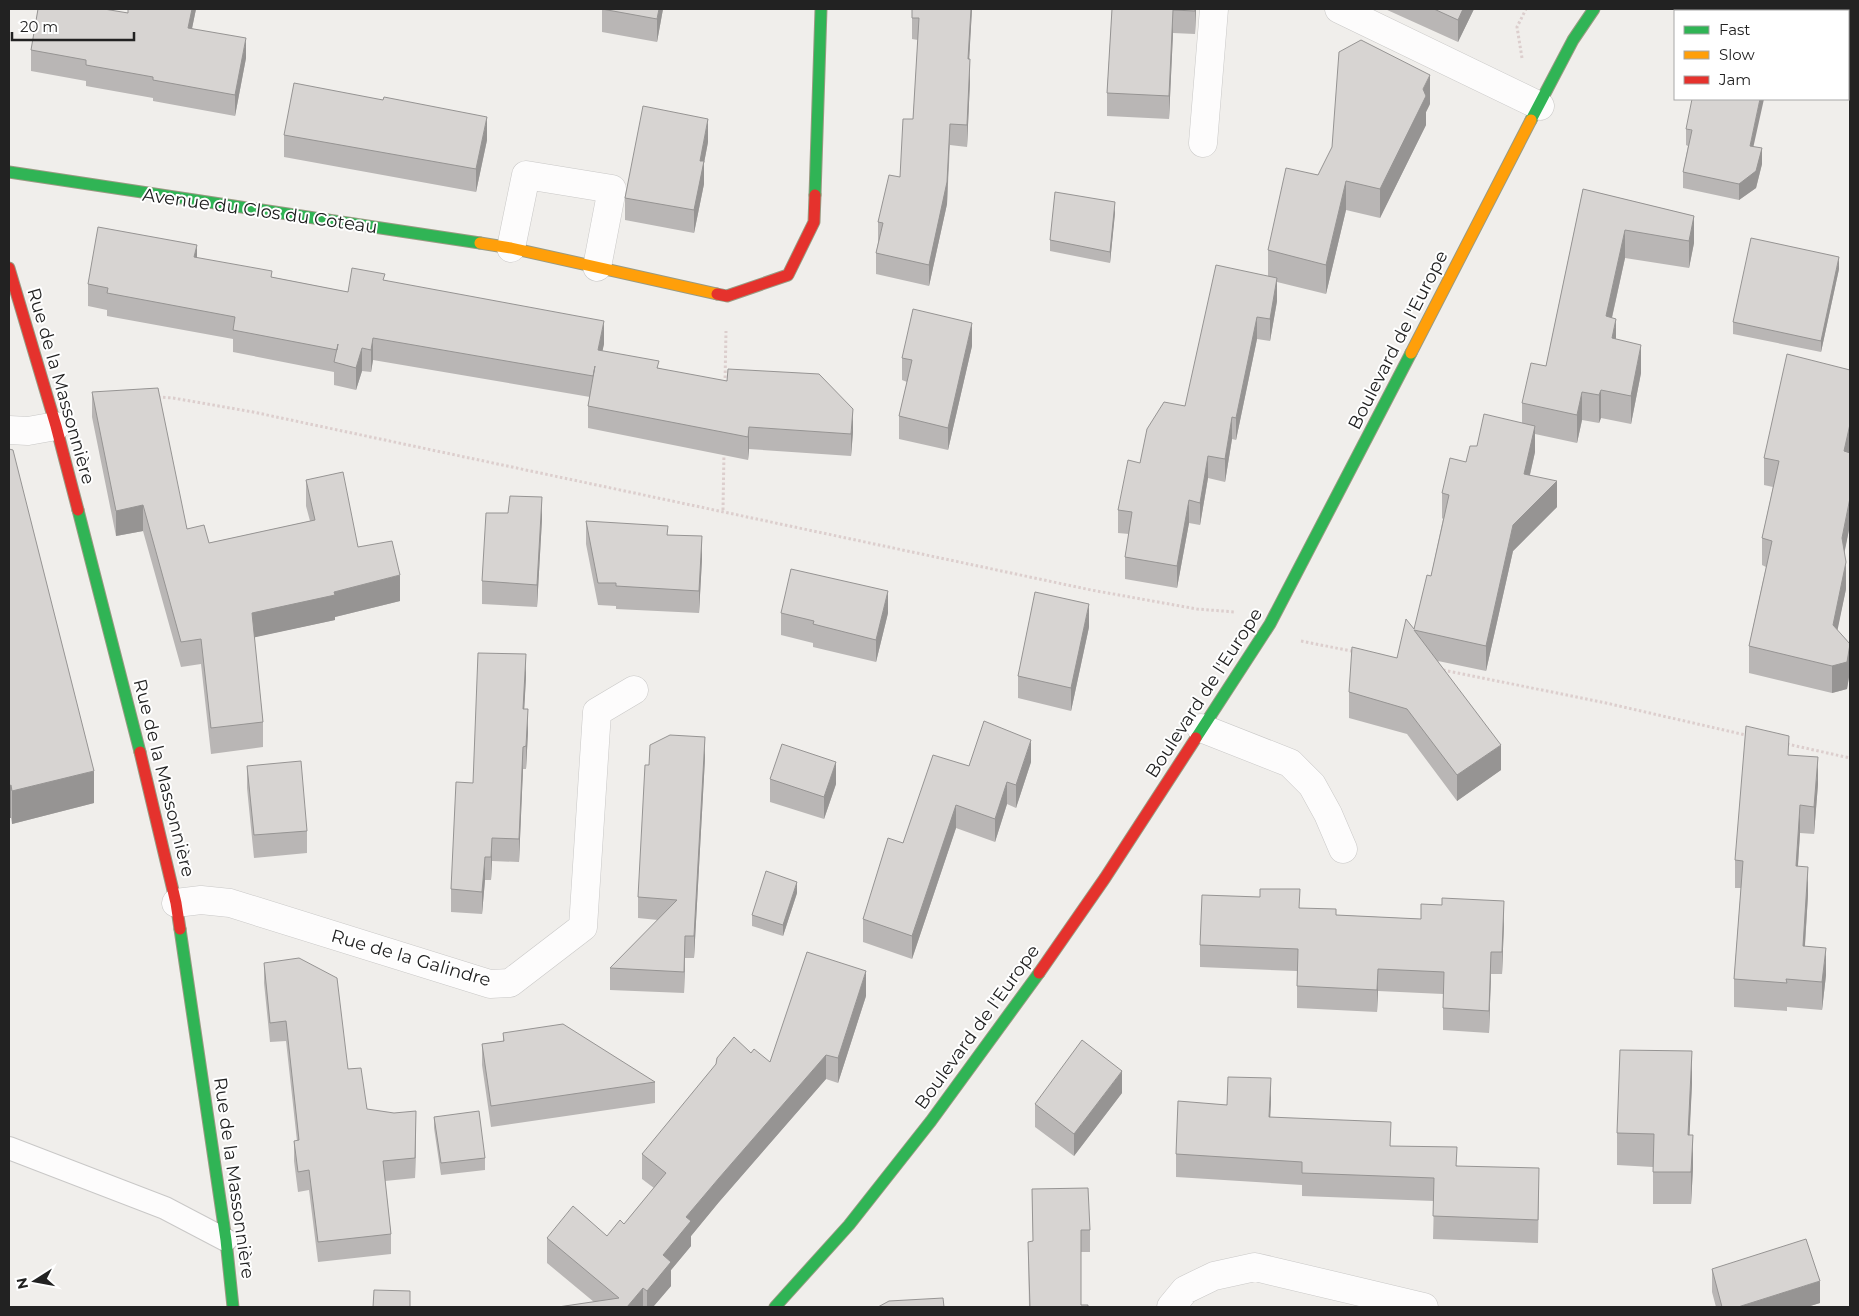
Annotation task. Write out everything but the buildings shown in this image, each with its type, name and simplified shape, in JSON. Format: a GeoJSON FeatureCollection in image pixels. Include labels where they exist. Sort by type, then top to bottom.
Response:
{"type":"FeatureCollection","features":[{"type":"Feature","properties":{"kind":"street"},"geometry":{"type":"LineString","coordinates":[[727,296],[788,275],[814,222],[821,9]]}},
{"type":"Feature","properties":{"kind":"street"},"geometry":{"type":"LineString","coordinates":[[1204,143],[1214,9]]}},
{"type":"Feature","properties":{"kind":"street"},"geometry":{"type":"LineString","coordinates":[[1339,9],[1540,106]]}},
{"type":"Feature","properties":{"kind":"street","name":"Boulevard de l'Europe"},"geometry":{"type":"LineString","coordinates":[[1573,40],[1580,9]]}},
{"type":"Feature","properties":{"kind":"street","name":"Boulevard de l'Europe"},"geometry":{"type":"LineString","coordinates":[[775,1307],[848,1225],[931,1121],[993,1037],[1104,878],[1270,624],[1573,40],[1594,9]]}},
{"type":"Feature","properties":{"kind":"street","name":"Avenue du Clos du Coteau"},"geometry":{"type":"LineString","coordinates":[[9,172],[511,248],[727,296]]}},
{"type":"Feature","properties":{"kind":"street"},"geometry":{"type":"LineString","coordinates":[[511,248],[526,175],[612,189],[597,267]]}},
{"type":"Feature","properties":{"kind":"street","name":"Rue de la Massonnière"},"geometry":{"type":"LineString","coordinates":[[9,268],[56,426],[124,686],[176,903],[226,1240],[233,1307]]}},
{"type":"Feature","properties":{"kind":"street"},"geometry":{"type":"LineString","coordinates":[[9,430],[28,431],[56,426]]}},
{"type":"Feature","properties":{"kind":"street","name":"Rue de la Galindre"},"geometry":{"type":"LineString","coordinates":[[176,903],[202,900],[230,903],[490,984],[510,983],[583,927],[597,712],[634,690]]}},
{"type":"Feature","properties":{"kind":"street"},"geometry":{"type":"LineString","coordinates":[[1201,728],[1290,763],[1312,785],[1328,814],[1343,849]]}},
{"type":"Feature","properties":{"kind":"street"},"geometry":{"type":"LineString","coordinates":[[1171,1307],[1185,1290],[1214,1276],[1255,1267],[1424,1307]]}},
{"type":"Feature","properties":{"kind":"lane"},"geometry":{"type":"LineString","coordinates":[[9,1148],[165,1208],[226,1240]]}},
{"type":"Feature","properties":{"kind":"path"},"geometry":{"type":"LineString","coordinates":[[725,393],[727,296]]}},
{"type":"Feature","properties":{"kind":"path"},"geometry":{"type":"LineString","coordinates":[[156,397],[173,398],[252,412],[723,510],[1091,590],[1198,609],[1242,612]]}},
{"type":"Feature","properties":{"kind":"path"},"geometry":{"type":"LineString","coordinates":[[723,510],[724,442]]}},
{"type":"Feature","properties":{"kind":"path"},"geometry":{"type":"LineString","coordinates":[[1297,640],[1364,654]]}},
{"type":"Feature","properties":{"kind":"path"},"geometry":{"type":"LineString","coordinates":[[1441,670],[1606,703],[1756,737]]}},
{"type":"Feature","properties":{"kind":"path"},"geometry":{"type":"LineString","coordinates":[[1784,744],[1850,758]]}},
{"type":"Feature","properties":{"kind":"traffic: fast"},"geometry":{"type":"LineString","coordinates":[[815,195],[821,9]]}},
{"type":"Feature","properties":{"kind":"traffic: fast"},"geometry":{"type":"LineString","coordinates":[[1531,120],[1573,40],[1594,9]]}},
{"type":"Feature","properties":{"kind":"traffic: fast"},"geometry":{"type":"LineString","coordinates":[[9,172],[480,243]]}},
{"type":"Feature","properties":{"kind":"traffic: fast"},"geometry":{"type":"LineString","coordinates":[[1196,738],[1270,624],[1411,353]]}},
{"type":"Feature","properties":{"kind":"traffic: fast"},"geometry":{"type":"LineString","coordinates":[[78,510],[140,752]]}},
{"type":"Feature","properties":{"kind":"traffic: fast"},"geometry":{"type":"LineString","coordinates":[[180,929],[226,1240],[233,1307]]}},
{"type":"Feature","properties":{"kind":"traffic: fast"},"geometry":{"type":"LineString","coordinates":[[775,1307],[849,1225],[931,1121],[1039,973]]}},
{"type":"Feature","properties":{"kind":"traffic: slow"},"geometry":{"type":"LineString","coordinates":[[1411,353],[1531,120]]}},
{"type":"Feature","properties":{"kind":"traffic: slow"},"geometry":{"type":"LineString","coordinates":[[480,243],[511,248],[717,294]]}},
{"type":"Feature","properties":{"kind":"traffic: jam"},"geometry":{"type":"LineString","coordinates":[[717,294],[727,296],[788,275],[814,222],[815,195]]}},
{"type":"Feature","properties":{"kind":"traffic: jam"},"geometry":{"type":"LineString","coordinates":[[9,268],[56,426],[78,510]]}},
{"type":"Feature","properties":{"kind":"traffic: jam"},"geometry":{"type":"LineString","coordinates":[[1039,973],[1105,878],[1196,738]]}},
{"type":"Feature","properties":{"kind":"traffic: jam"},"geometry":{"type":"LineString","coordinates":[[140,752],[176,903],[180,929]]}}]}
